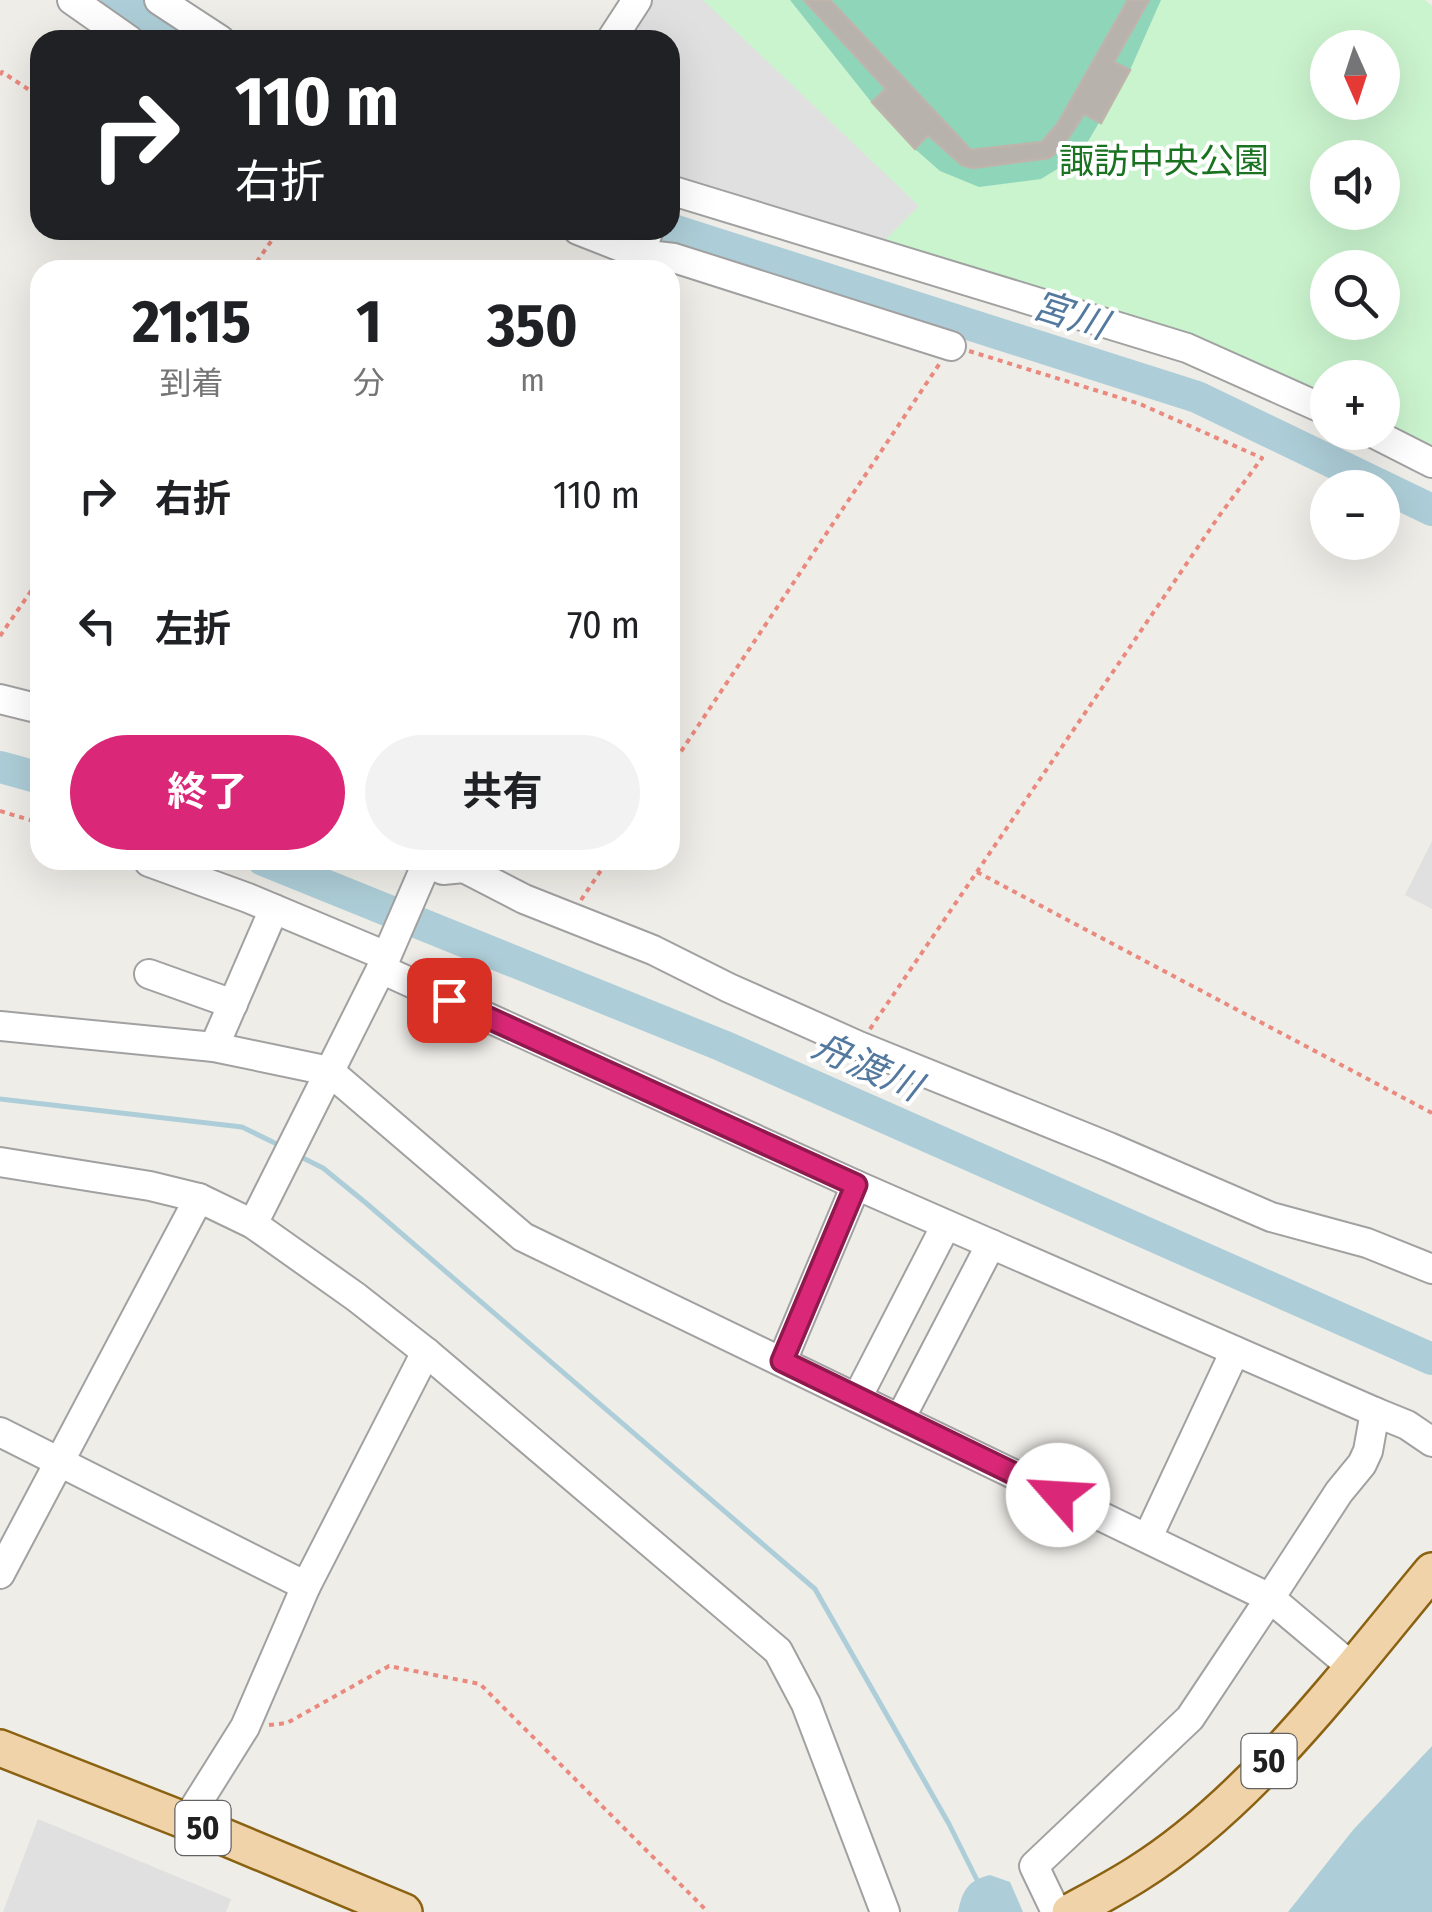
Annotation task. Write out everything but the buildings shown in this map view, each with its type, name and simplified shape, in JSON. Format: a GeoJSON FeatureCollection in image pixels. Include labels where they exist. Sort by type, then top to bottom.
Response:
{"type":"FeatureCollection","features":[{"type":"Feature","properties":{"kind":"main road","name":"50"},"geometry":{"type":"LineString","coordinates":[[1070,1912],[1139,1873],[1204,1822],[1292,1740],[1432,1571]]}},
{"type":"Feature","properties":{"kind":"main road","name":"50"},"geometry":{"type":"LineString","coordinates":[[0,1748],[186,1820],[404,1912]]}},
{"type":"Feature","properties":{"kind":"street"},"geometry":{"type":"LineString","coordinates":[[72,0],[116,30]]}},
{"type":"Feature","properties":{"kind":"street"},"geometry":{"type":"LineString","coordinates":[[159,0],[205,30]]}},
{"type":"Feature","properties":{"kind":"street"},"geometry":{"type":"LineString","coordinates":[[618,30],[637,0]]}},
{"type":"Feature","properties":{"kind":"street"},"geometry":{"type":"LineString","coordinates":[[680,193],[1187,348],[1310,403]]}},
{"type":"Feature","properties":{"kind":"street"},"geometry":{"type":"LineString","coordinates":[[644,244],[674,258],[950,346]]}},
{"type":"Feature","properties":{"kind":"street"},"geometry":{"type":"LineString","coordinates":[[1400,446],[1432,463]]}},
{"type":"Feature","properties":{"kind":"street"},"geometry":{"type":"LineString","coordinates":[[0,699],[30,706]]}},
{"type":"Feature","properties":{"kind":"street"},"geometry":{"type":"LineString","coordinates":[[170,870],[386,957],[856,1185],[1407,1426],[1432,1442]]}},
{"type":"Feature","properties":{"kind":"street"},"geometry":{"type":"LineString","coordinates":[[252,1224],[386,957],[420,870]]}},
{"type":"Feature","properties":{"kind":"street"},"geometry":{"type":"LineString","coordinates":[[468,870],[524,899],[654,950],[859,1046],[1110,1147],[1271,1218],[1367,1243],[1432,1269]]}},
{"type":"Feature","properties":{"kind":"street"},"geometry":{"type":"LineString","coordinates":[[214,1047],[274,909]]}},
{"type":"Feature","properties":{"kind":"street"},"geometry":{"type":"LineString","coordinates":[[149,974],[233,1004]]}},
{"type":"Feature","properties":{"kind":"street"},"geometry":{"type":"LineString","coordinates":[[0,1026],[214,1047],[329,1070],[523,1237],[1270,1598],[1352,1667]]}},
{"type":"Feature","properties":{"kind":"street"},"geometry":{"type":"LineString","coordinates":[[0,1162],[150,1186],[199,1198],[252,1224],[356,1296],[426,1352],[778,1651],[806,1704],[885,1912]]}},
{"type":"Feature","properties":{"kind":"street"},"geometry":{"type":"LineString","coordinates":[[782,1361],[856,1185]]}},
{"type":"Feature","properties":{"kind":"street"},"geometry":{"type":"LineString","coordinates":[[0,1574],[199,1198]]}},
{"type":"Feature","properties":{"kind":"street"},"geometry":{"type":"LineString","coordinates":[[858,1398],[946,1224]]}},
{"type":"Feature","properties":{"kind":"street"},"geometry":{"type":"LineString","coordinates":[[900,1419],[991,1244]]}},
{"type":"Feature","properties":{"kind":"street"},"geometry":{"type":"LineString","coordinates":[[1148,1537],[1236,1351]]}},
{"type":"Feature","properties":{"kind":"street"},"geometry":{"type":"LineString","coordinates":[[186,1820],[245,1727],[306,1586],[426,1352]]}},
{"type":"Feature","properties":{"kind":"street"},"geometry":{"type":"LineString","coordinates":[[1056,1912],[1034,1866],[1190,1718],[1339,1492],[1362,1464],[1375,1412]]}},
{"type":"Feature","properties":{"kind":"street"},"geometry":{"type":"LineString","coordinates":[[0,1432],[306,1586]]}},
{"type":"Feature","properties":{"kind":"path"},"geometry":{"type":"LineString","coordinates":[[0,75],[2,72],[30,90]]}},
{"type":"Feature","properties":{"kind":"path"},"geometry":{"type":"LineString","coordinates":[[680,753],[914,406],[950,346],[1140,404],[1262,458],[859,1046]]}},
{"type":"Feature","properties":{"kind":"path"},"geometry":{"type":"LineString","coordinates":[[0,636],[30,592]]}},
{"type":"Feature","properties":{"kind":"path"},"geometry":{"type":"LineString","coordinates":[[0,812],[30,821]]}},
{"type":"Feature","properties":{"kind":"path"},"geometry":{"type":"LineString","coordinates":[[570,917],[601,870]]}},
{"type":"Feature","properties":{"kind":"path"},"geometry":{"type":"LineString","coordinates":[[977,872],[1432,1112]]}},
{"type":"Feature","properties":{"kind":"path"},"geometry":{"type":"LineString","coordinates":[[245,1727],[287,1723],[389,1666],[480,1684],[708,1912]]}},
{"type":"Feature","properties":{"kind":"green space","name":"諏訪中央公園"},"geometry":{"type":"Polygon","coordinates":[[[653,0],[1425,0],[1432,6],[1432,451],[1400,435],[1400,360],[1310,360],[1310,388],[1175,333],[680,181],[680,30],[635,30],[653,0]]]}},
{"type":"Feature","properties":{"kind":"green space"},"geometry":{"type":"Polygon","coordinates":[[[790,0],[1161,0],[1130,70],[1080,155],[1041,179],[979,187],[940,171],[915,149],[872,103],[790,0]]]}},
{"type":"Feature","properties":{"kind":"shaded area"},"geometry":{"type":"Polygon","coordinates":[[[653,0],[703,0],[919,206],[885,240],[862,238],[680,181],[680,30],[635,30],[653,0]]]}},
{"type":"Feature","properties":{"kind":"shaded area"},"geometry":{"type":"Polygon","coordinates":[[[1432,841],[1432,909],[1405,895],[1432,841]]]}},
{"type":"Feature","properties":{"kind":"shaded area"},"geometry":{"type":"Polygon","coordinates":[[[38,1819],[231,1899],[226,1912],[3,1912],[38,1819]]]}},
{"type":"Feature","properties":{"kind":"water"},"geometry":{"type":"Polygon","coordinates":[[[1432,1746],[1432,1912],[1288,1912],[1353,1830],[1432,1746]]]}},
{"type":"Feature","properties":{"kind":"water"},"geometry":{"type":"Polygon","coordinates":[[[990,1875],[1010,1882],[1023,1912],[958,1912],[967,1888],[990,1875]]]}},
{"type":"Feature","properties":{"kind":"waterway","name":"宮川"},"geometry":{"type":"LineString","coordinates":[[117,0],[161,30]]}},
{"type":"Feature","properties":{"kind":"waterway","name":"宮川"},"geometry":{"type":"LineString","coordinates":[[680,232],[1197,397],[1432,510]]}},
{"type":"Feature","properties":{"kind":"waterway","name":"舟渡川"},"geometry":{"type":"LineString","coordinates":[[0,767],[30,775]]}},
{"type":"Feature","properties":{"kind":"waterway","name":"舟渡川"},"geometry":{"type":"LineString","coordinates":[[288,870],[723,1046],[1432,1359]]}},
{"type":"Feature","properties":{"kind":"waterway"},"geometry":{"type":"LineString","coordinates":[[0,1099],[242,1127],[281,1146]]}},
{"type":"Feature","properties":{"kind":"waterway"},"geometry":{"type":"LineString","coordinates":[[299,1156],[323,1168],[366,1203],[815,1589],[978,1882]]}},
{"type":"Feature","properties":{"kind":"route"},"geometry":{"type":"LineString","coordinates":[[449,1000],[856,1185],[782,1361],[1058,1495]]}}]}
